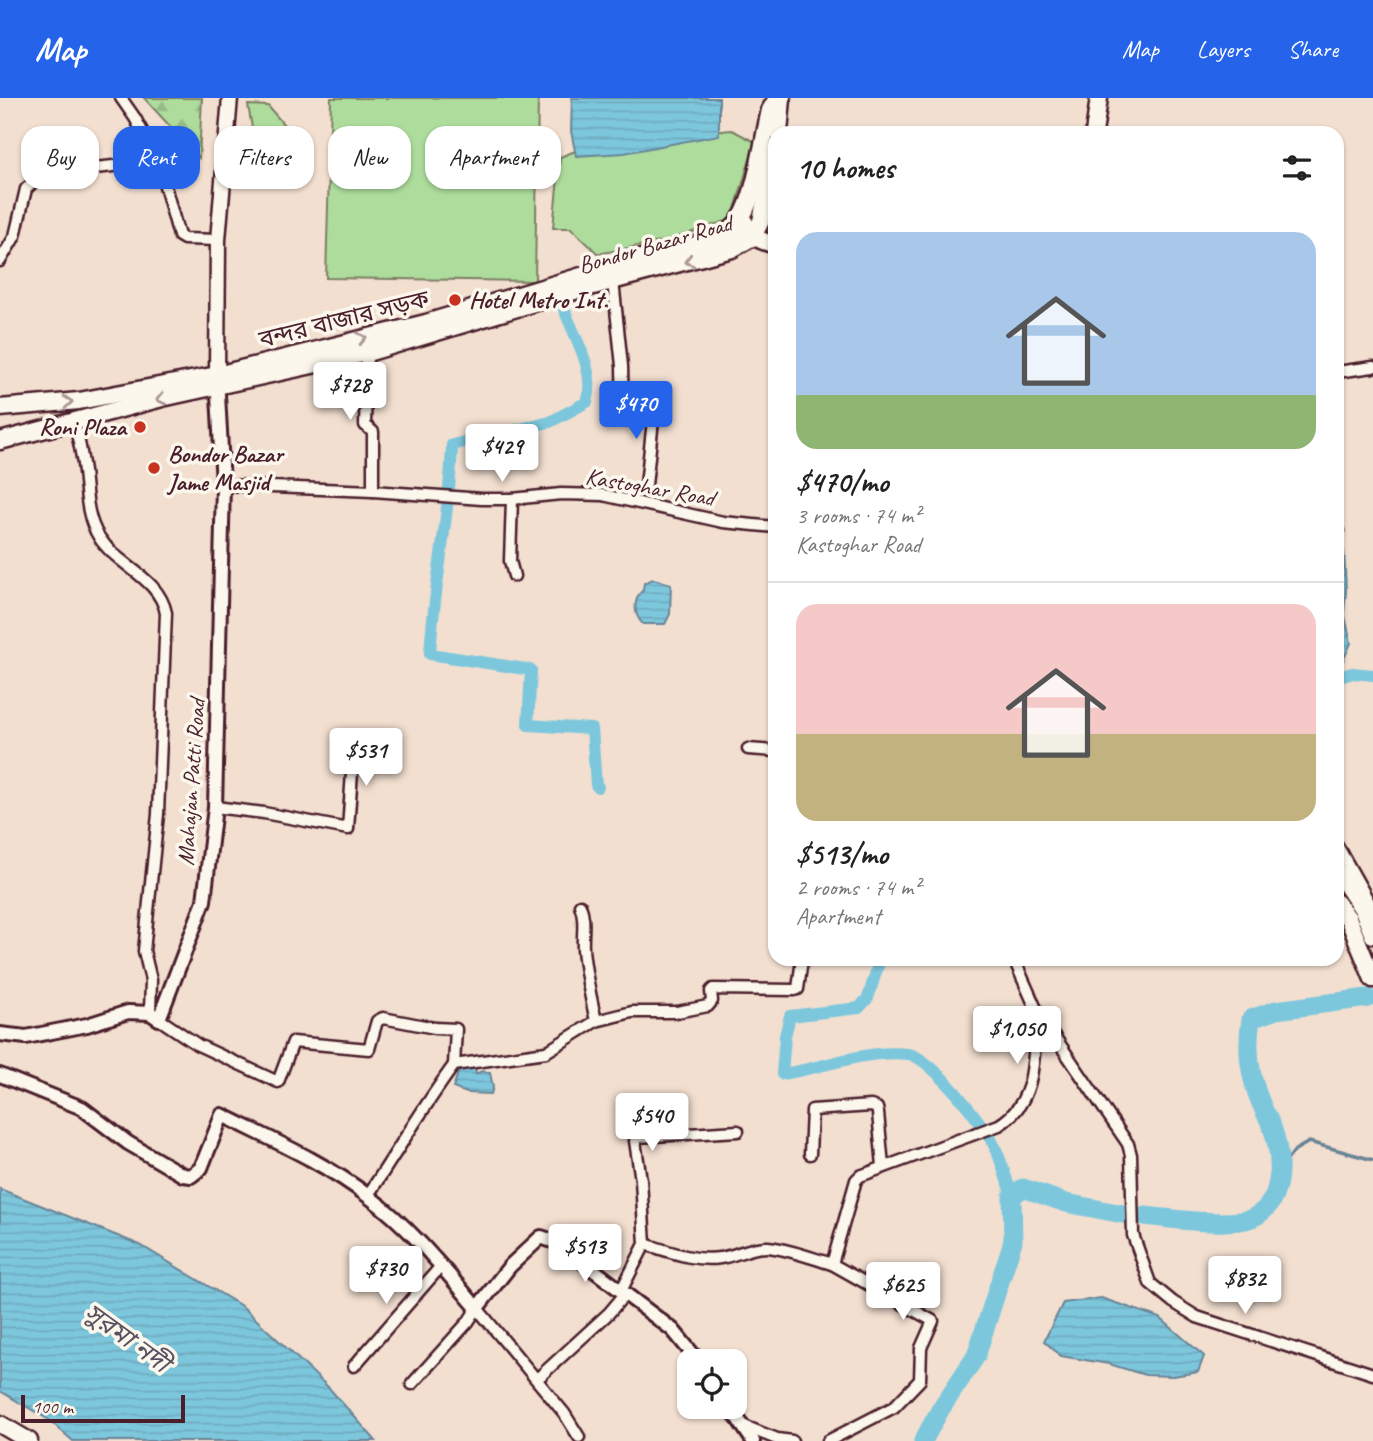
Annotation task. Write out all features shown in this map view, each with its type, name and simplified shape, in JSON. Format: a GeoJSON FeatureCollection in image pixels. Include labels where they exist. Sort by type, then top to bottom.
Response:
{"type":"FeatureCollection","features":[{"type":"Feature","properties":{"kind":"main road"},"geometry":{"type":"LineString","coordinates":[[217,381],[218,240],[230,98]]}},
{"type":"Feature","properties":{"kind":"main road"},"geometry":{"type":"LineString","coordinates":[[722,239],[742,216],[750,195],[770,110],[776,98]]}},
{"type":"Feature","properties":{"kind":"main road"},"geometry":{"type":"LineString","coordinates":[[780,126],[782,98]]}},
{"type":"Feature","properties":{"kind":"main road"},"geometry":{"type":"LineString","coordinates":[[1095,126],[1099,98]]}},
{"type":"Feature","properties":{"kind":"main road"},"geometry":{"type":"LineString","coordinates":[[742,216],[753,237],[762,216],[768,187]]}},
{"type":"Feature","properties":{"kind":"main road"},"geometry":{"type":"LineString","coordinates":[[762,216],[768,230]]}},
{"type":"Feature","properties":{"kind":"main road","name":"বন্দর বাজার সড়ক"},"geometry":{"type":"LineString","coordinates":[[0,408],[79,401],[217,381],[426,323],[602,268],[722,239],[742,236],[768,242]]}},
{"type":"Feature","properties":{"kind":"main road","name":"Bondor Bazar Road"},"geometry":{"type":"LineString","coordinates":[[0,441],[217,381],[367,353],[732,249],[753,237]]}},
{"type":"Feature","properties":{"kind":"main road"},"geometry":{"type":"LineString","coordinates":[[1344,879],[1370,907],[1373,935]]}},
{"type":"Feature","properties":{"kind":"main road"},"geometry":{"type":"LineString","coordinates":[[1344,913],[1373,979]]}},
{"type":"Feature","properties":{"kind":"main road"},"geometry":{"type":"LineString","coordinates":[[0,1424],[29,1441]]}},
{"type":"Feature","properties":{"kind":"street"},"geometry":{"type":"LineString","coordinates":[[121,98],[139,126]]}},
{"type":"Feature","properties":{"kind":"street"},"geometry":{"type":"LineString","coordinates":[[0,261],[15,236],[26,189],[42,174],[113,166]]}},
{"type":"Feature","properties":{"kind":"street"},"geometry":{"type":"LineString","coordinates":[[166,189],[179,236],[184,239],[218,240]]}},
{"type":"Feature","properties":{"kind":"street"},"geometry":{"type":"LineString","coordinates":[[613,281],[622,366],[623,415]]}},
{"type":"Feature","properties":{"kind":"street"},"geometry":{"type":"LineString","coordinates":[[367,353],[365,425],[373,432],[373,491]]}},
{"type":"Feature","properties":{"kind":"street"},"geometry":{"type":"LineString","coordinates":[[1344,371],[1373,368]]}},
{"type":"Feature","properties":{"kind":"street","name":"Mahajan Patti Road"},"geometry":{"type":"LineString","coordinates":[[154,1016],[204,901],[215,807],[223,485],[217,381]]}},
{"type":"Feature","properties":{"kind":"street"},"geometry":{"type":"LineString","coordinates":[[623,398],[653,404],[646,485]]}},
{"type":"Feature","properties":{"kind":"street"},"geometry":{"type":"LineString","coordinates":[[74,421],[89,511],[95,529],[111,551],[150,584],[161,598],[166,613],[158,814],[144,951],[151,980],[154,1016]]}},
{"type":"Feature","properties":{"kind":"street","name":"Kastoghar Road"},"geometry":{"type":"LineString","coordinates":[[223,485],[373,491],[481,499],[561,494],[603,495],[723,522],[768,526]]}},
{"type":"Feature","properties":{"kind":"street"},"geometry":{"type":"LineString","coordinates":[[512,499],[510,561],[514,576]]}},
{"type":"Feature","properties":{"kind":"street"},"geometry":{"type":"LineString","coordinates":[[215,807],[348,829],[354,744]]}},
{"type":"Feature","properties":{"kind":"street"},"geometry":{"type":"LineString","coordinates":[[748,749],[768,750]]}},
{"type":"Feature","properties":{"kind":"street"},"geometry":{"type":"LineString","coordinates":[[1344,858],[1370,907],[1348,918]]}},
{"type":"Feature","properties":{"kind":"street"},"geometry":{"type":"LineString","coordinates":[[580,905],[584,916],[583,948],[587,979],[596,1021]]}},
{"type":"Feature","properties":{"kind":"street"},"geometry":{"type":"LineString","coordinates":[[454,1065],[546,1052],[596,1021],[632,1012],[677,1012],[708,1006],[712,1002],[713,989],[795,990],[798,989],[801,966]]}},
{"type":"Feature","properties":{"kind":"street"},"geometry":{"type":"LineString","coordinates":[[1017,966],[1037,1011],[1128,1144],[1131,1155],[1133,1235],[1150,1283],[1173,1303],[1197,1317],[1373,1374]]}},
{"type":"Feature","properties":{"kind":"street"},"geometry":{"type":"LineString","coordinates":[[832,1264],[856,1180],[883,1166],[999,1125],[1017,1111],[1031,1085],[1037,1011]]}},
{"type":"Feature","properties":{"kind":"street"},"geometry":{"type":"LineString","coordinates":[[0,1034],[26,1037],[87,1025],[128,1012],[154,1016],[198,1045],[278,1082],[293,1042],[369,1049],[377,1021],[383,1018],[435,1028],[456,1029],[454,1065],[368,1195]]}},
{"type":"Feature","properties":{"kind":"street"},"geometry":{"type":"LineString","coordinates":[[0,1075],[82,1108],[128,1143],[183,1175],[191,1176],[201,1168],[222,1115],[334,1172],[388,1212],[441,1266],[537,1379],[579,1437]]}},
{"type":"Feature","properties":{"kind":"street"},"geometry":{"type":"LineString","coordinates":[[810,1154],[812,1110],[871,1106],[877,1108],[878,1113],[883,1166]]}},
{"type":"Feature","properties":{"kind":"street"},"geometry":{"type":"LineString","coordinates":[[537,1379],[609,1313],[623,1292],[645,1244],[641,1180],[635,1141],[637,1137],[738,1131]]}},
{"type":"Feature","properties":{"kind":"street"},"geometry":{"type":"LineString","coordinates":[[412,1384],[468,1322],[510,1266],[541,1237],[558,1242],[673,1330],[688,1349]]}},
{"type":"Feature","properties":{"kind":"street"},"geometry":{"type":"LineString","coordinates":[[645,1244],[677,1254],[707,1259],[769,1247],[832,1264],[933,1321],[921,1348],[920,1381],[894,1407],[828,1441]]}},
{"type":"Feature","properties":{"kind":"street"},"geometry":{"type":"LineString","coordinates":[[354,1366],[441,1266]]}},
{"type":"Feature","properties":{"kind":"street"},"geometry":{"type":"LineString","coordinates":[[739,1419],[752,1441]]}},
{"type":"Feature","properties":{"kind":"street"},"geometry":{"type":"LineString","coordinates":[[744,1426],[777,1439],[792,1441]]}},
{"type":"Feature","properties":{"kind":"green space"},"geometry":{"type":"Polygon","coordinates":[[[144,98],[202,98],[200,138],[200,126],[170,126],[144,98]]]}},
{"type":"Feature","properties":{"kind":"green space"},"geometry":{"type":"Polygon","coordinates":[[[331,98],[538,98],[538,126],[425,126],[425,189],[537,189],[535,281],[326,278],[328,189],[411,189],[411,126],[330,126],[331,98]]]}},
{"type":"Feature","properties":{"kind":"green space"},"geometry":{"type":"Polygon","coordinates":[[[248,105],[268,106],[284,126],[252,126],[248,105]]]}},
{"type":"Feature","properties":{"kind":"green space"},"geometry":{"type":"Polygon","coordinates":[[[732,130],[755,142],[732,219],[669,240],[598,254],[571,228],[553,228],[557,189],[561,189],[561,157],[601,141],[732,130]]]}},
{"type":"Feature","properties":{"kind":"water"},"geometry":{"type":"Polygon","coordinates":[[[572,98],[719,98],[719,135],[624,153],[576,156],[571,131],[572,98]]]}},
{"type":"Feature","properties":{"kind":"water"},"geometry":{"type":"Polygon","coordinates":[[[1344,551],[1346,591],[1344,612],[1344,551]]]}},
{"type":"Feature","properties":{"kind":"water"},"geometry":{"type":"Polygon","coordinates":[[[653,579],[671,584],[670,614],[665,624],[643,624],[636,611],[636,602],[644,583],[653,579]]]}},
{"type":"Feature","properties":{"kind":"water"},"geometry":{"type":"Polygon","coordinates":[[[1344,612],[1351,643],[1344,659],[1344,612]]]}},
{"type":"Feature","properties":{"kind":"water"},"geometry":{"type":"Polygon","coordinates":[[[460,1067],[475,1068],[476,1074],[482,1071],[490,1073],[493,1087],[491,1094],[467,1093],[453,1088],[460,1067]]]}},
{"type":"Feature","properties":{"kind":"water","name":"সুরমা নদী"},"geometry":{"type":"Polygon","coordinates":[[[0,1189],[140,1245],[243,1307],[329,1388],[376,1441],[73,1441],[49,1420],[0,1391],[0,1189]]]}},
{"type":"Feature","properties":{"kind":"water"},"geometry":{"type":"Polygon","coordinates":[[[1101,1298],[1160,1318],[1204,1356],[1198,1372],[1173,1376],[1145,1375],[1109,1364],[1061,1356],[1044,1341],[1063,1303],[1101,1298]]]}},
{"type":"Feature","properties":{"kind":"waterway"},"geometry":{"type":"LineString","coordinates":[[563,306],[586,366],[589,378],[587,402],[550,422],[452,445],[430,654],[531,670],[528,725],[592,729],[598,787]]}},
{"type":"Feature","properties":{"kind":"waterway"},"geometry":{"type":"LineString","coordinates":[[1344,676],[1352,673],[1373,675]]}},
{"type":"Feature","properties":{"kind":"waterway"},"geometry":{"type":"LineString","coordinates":[[878,966],[868,998],[859,1008],[790,1016],[785,1036],[782,1074],[876,1054],[908,1054],[918,1058],[956,1092],[988,1135],[999,1157],[1012,1196]]}},
{"type":"Feature","properties":{"kind":"waterway"},"geometry":{"type":"LineString","coordinates":[[1145,1216],[1200,1222],[1230,1222],[1252,1218],[1263,1211],[1276,1190],[1279,1164],[1272,1127],[1252,1075],[1249,1053],[1251,1019],[1276,1010],[1368,998]]}},
{"type":"Feature","properties":{"kind":"waterway"},"geometry":{"type":"LineString","coordinates":[[1278,1172],[1295,1150],[1309,1142],[1373,1160]]}},
{"type":"Feature","properties":{"kind":"waterway"},"geometry":{"type":"LineString","coordinates":[[923,1441],[976,1356],[1013,1241],[1012,1196],[1023,1188],[1066,1203],[1123,1214]]}},
{"type":"Feature","properties":{"kind":"place","name":"Hotel Metro Int."},"geometry":{"type":"Point","coordinates":[455,300]}},
{"type":"Feature","properties":{"kind":"place","name":"Roni Plaza"},"geometry":{"type":"Point","coordinates":[140,427]}},
{"type":"Feature","properties":{"kind":"place","name":"Bondor Bazar Jame Masjid"},"geometry":{"type":"Point","coordinates":[154,468]}}]}
